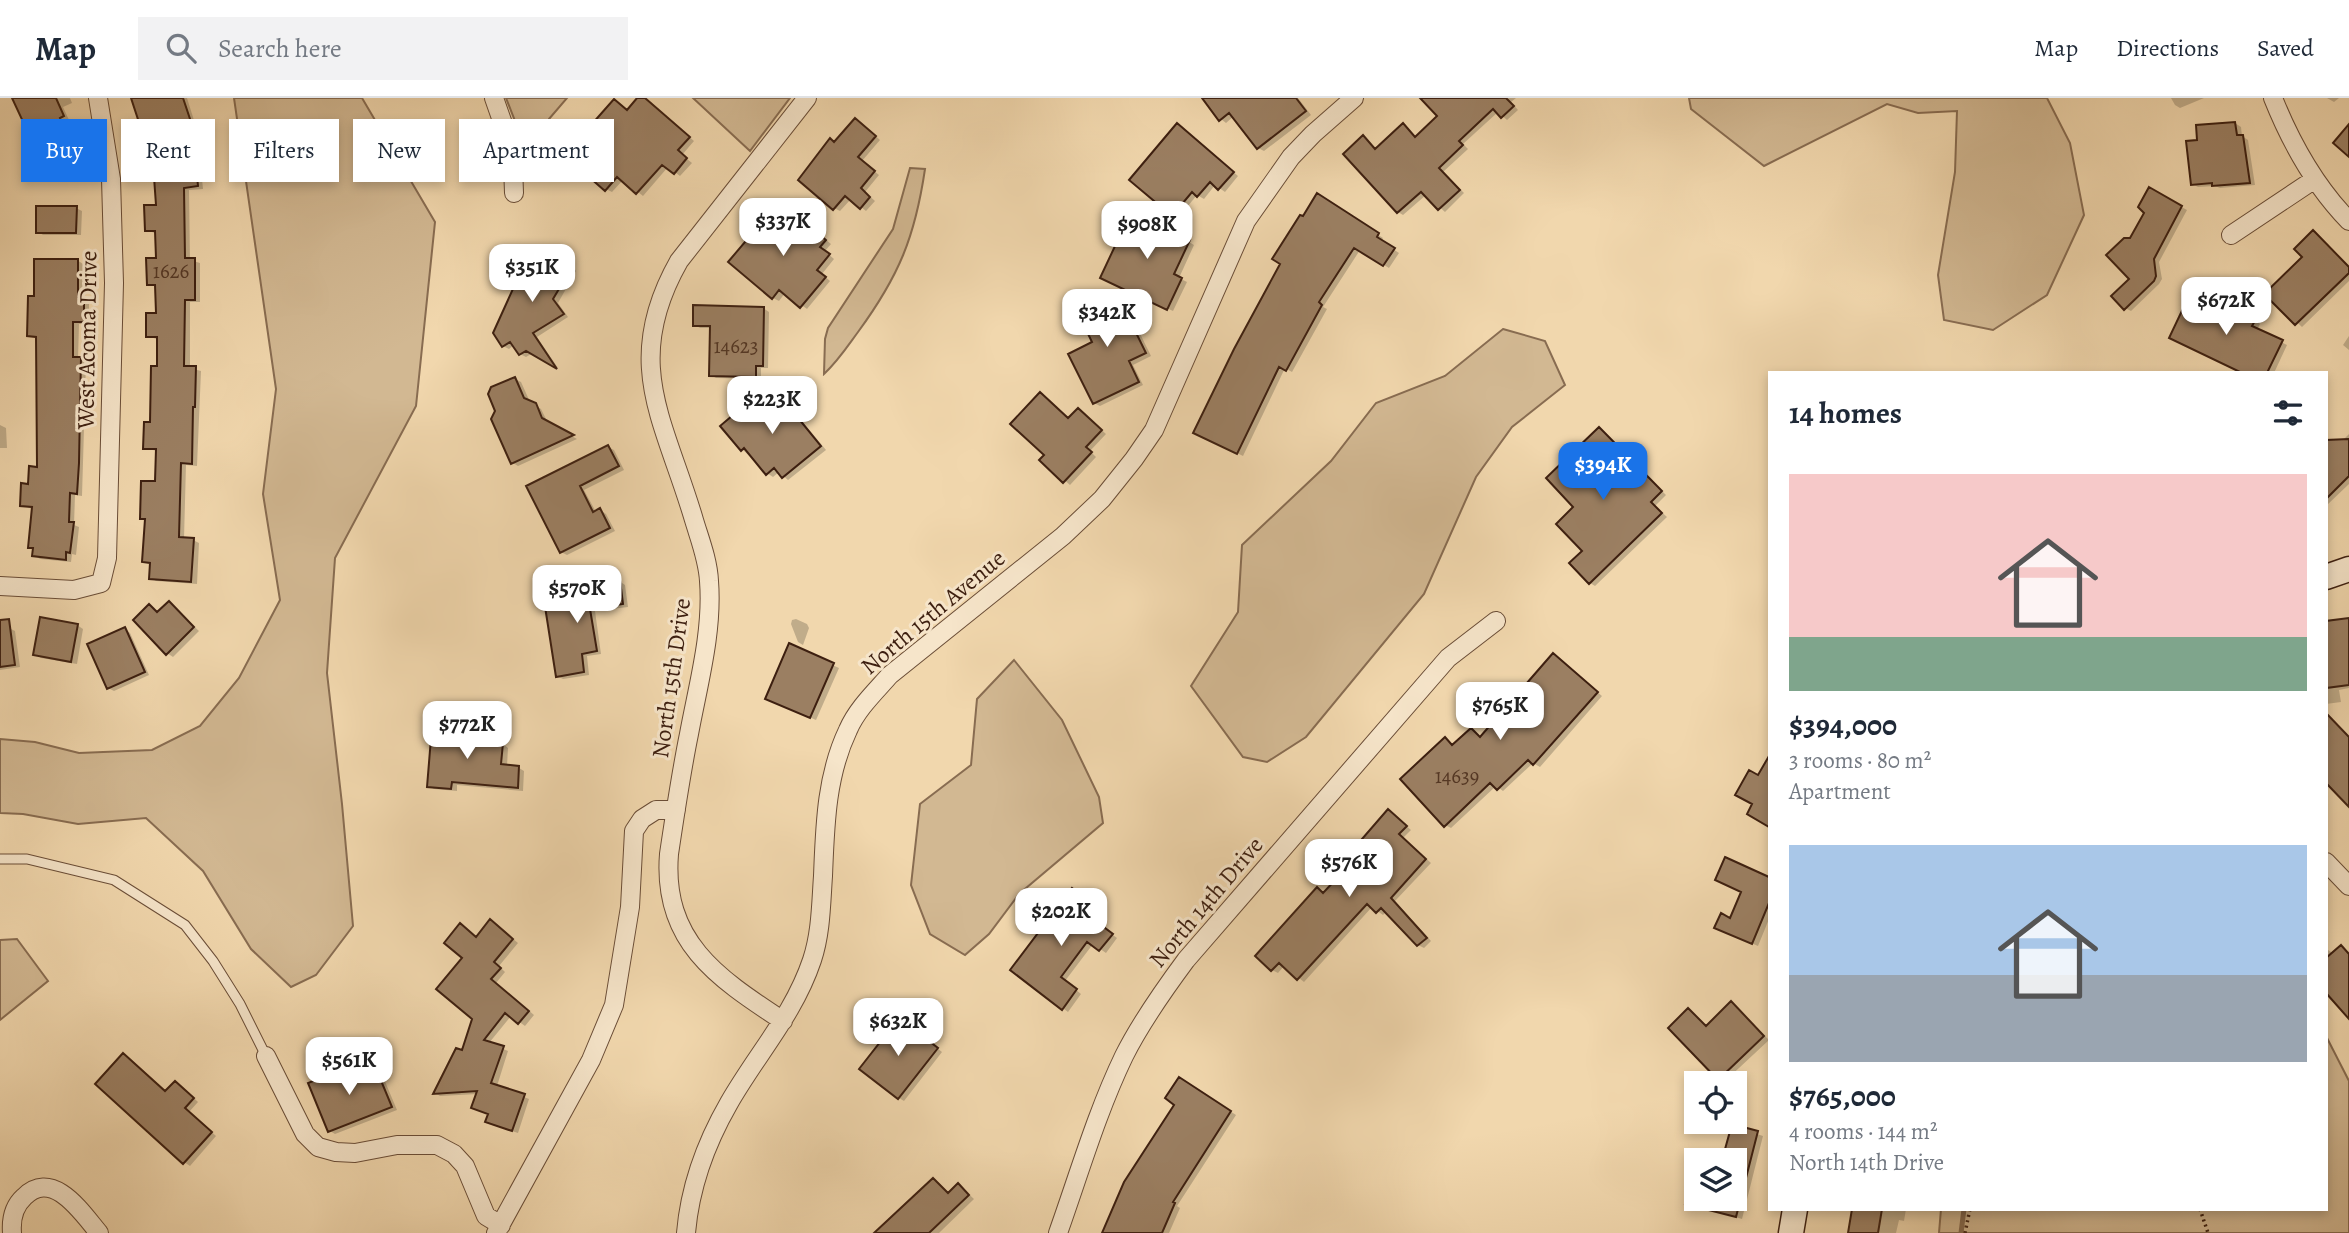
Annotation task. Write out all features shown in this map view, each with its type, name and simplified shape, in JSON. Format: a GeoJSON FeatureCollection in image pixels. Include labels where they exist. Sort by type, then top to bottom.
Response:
{"type":"FeatureCollection","features":[{"type":"Feature","properties":{"kind":"street","name":"West Acoma Drive"},"geometry":{"type":"LineString","coordinates":[[0,586],[74,590],[101,583],[107,558],[114,284],[111,179],[98,98]]}},
{"type":"Feature","properties":{"kind":"street"},"geometry":{"type":"LineString","coordinates":[[494,98],[509,141],[514,193]]}},
{"type":"Feature","properties":{"kind":"street","name":"North 15th Drive"},"geometry":{"type":"LineString","coordinates":[[783,1021],[727,984],[698,956],[687,940],[670,896],[667,877],[707,626],[710,583],[706,558],[657,410],[650,366],[653,327],[668,281],[679,261],[807,98]]}},
{"type":"Feature","properties":{"kind":"street","name":"North 15th Avenue"},"geometry":{"type":"LineString","coordinates":[[686,1233],[692,1192],[706,1147],[730,1101],[797,998],[812,959],[818,935],[827,805],[835,763],[848,728],[890,675],[1063,536],[1101,499],[1134,459],[1160,418],[1246,222],[1292,158],[1313,134],[1354,98]]}},
{"type":"Feature","properties":{"kind":"street"},"geometry":{"type":"LineString","coordinates":[[2273,98],[2286,131],[2315,179],[2329,200],[2349,221]]}},
{"type":"Feature","properties":{"kind":"street"},"geometry":{"type":"LineString","coordinates":[[2231,234],[2315,179]]}},
{"type":"Feature","properties":{"kind":"street"},"geometry":{"type":"LineString","coordinates":[[2328,576],[2349,569]]}},
{"type":"Feature","properties":{"kind":"street","name":"North 14th Drive"},"geometry":{"type":"LineString","coordinates":[[1058,1233],[1120,1065],[1149,1013],[1185,960],[1448,658],[1496,621]]}},
{"type":"Feature","properties":{"kind":"street"},"geometry":{"type":"LineString","coordinates":[[265,1056],[305,1134],[318,1147],[355,1153],[397,1145],[437,1145],[454,1154],[466,1166],[486,1216],[498,1229],[591,1060],[614,1005],[630,907],[634,831],[642,819],[656,810],[676,810]]}},
{"type":"Feature","properties":{"kind":"street"},"geometry":{"type":"LineString","coordinates":[[2328,864],[2349,886]]}},
{"type":"Feature","properties":{"kind":"street"},"geometry":{"type":"LineString","coordinates":[[12,1233],[12,1221],[19,1204],[24,1197],[41,1187],[64,1194],[99,1233]]}},
{"type":"Feature","properties":{"kind":"street"},"geometry":{"type":"LineString","coordinates":[[1791,1233],[1795,1211]]}},
{"type":"Feature","properties":{"kind":"lane"},"geometry":{"type":"LineString","coordinates":[[0,859],[27,859],[114,880],[185,925],[213,961],[240,1004],[265,1056]]}},
{"type":"Feature","properties":{"kind":"path"},"geometry":{"type":"LineString","coordinates":[[1965,1233],[1970,1211]]}},
{"type":"Feature","properties":{"kind":"path"},"geometry":{"type":"LineString","coordinates":[[2201,1211],[2208,1233]]}},
{"type":"Feature","properties":{"kind":"shaded area"},"geometry":{"type":"Polygon","coordinates":[[[234,98],[362,98],[374,119],[353,119],[353,182],[411,182],[435,222],[416,406],[335,558],[327,673],[353,926],[316,975],[291,987],[251,949],[203,871],[146,818],[78,824],[23,814],[0,813],[0,739],[35,742],[79,753],[152,750],[200,726],[239,678],[280,600],[263,494],[276,389],[246,182],[339,182],[339,119],[237,119],[234,98]]]}},
{"type":"Feature","properties":{"kind":"shaded area"},"geometry":{"type":"Polygon","coordinates":[[[506,98],[567,98],[549,119],[514,119],[506,98]]]}},
{"type":"Feature","properties":{"kind":"shaded area"},"geometry":{"type":"Polygon","coordinates":[[[693,98],[790,98],[750,151],[693,98]]]}},
{"type":"Feature","properties":{"kind":"shaded area"},"geometry":{"type":"Polygon","coordinates":[[[1689,98],[2047,98],[2070,143],[2084,215],[2047,295],[1993,330],[1944,320],[1938,275],[1955,172],[1957,111],[1918,113],[1887,104],[1764,166],[1691,109],[1689,98]]]}},
{"type":"Feature","properties":{"kind":"shaded area"},"geometry":{"type":"Polygon","coordinates":[[[910,168],[925,169],[916,215],[903,255],[872,312],[824,374],[828,328],[893,229],[910,168]]]}},
{"type":"Feature","properties":{"kind":"shaded area"},"geometry":{"type":"Polygon","coordinates":[[[1503,329],[1545,341],[1565,385],[1512,427],[1476,477],[1424,594],[1306,737],[1267,762],[1243,757],[1191,686],[1238,612],[1242,545],[1331,461],[1376,403],[1445,376],[1503,329]]]}},
{"type":"Feature","properties":{"kind":"shaded area"},"geometry":{"type":"Polygon","coordinates":[[[1014,660],[1062,720],[1099,797],[1103,823],[1019,894],[989,934],[965,955],[930,934],[911,885],[920,804],[971,765],[977,699],[1014,660]]]}},
{"type":"Feature","properties":{"kind":"shaded area"},"geometry":{"type":"Polygon","coordinates":[[[17,939],[48,981],[0,1020],[0,940],[17,939]]]}},
{"type":"Feature","properties":{"kind":"shaded area"},"geometry":{"type":"Polygon","coordinates":[[[2328,1040],[2349,1081],[2349,1233],[1939,1233],[1941,1211],[2328,1211],[2328,1040]]]}},
{"type":"Feature","properties":{"kind":"building"},"geometry":{"type":"Polygon","coordinates":[[[12,98],[56,98],[64,116],[60,119],[22,119],[12,98]]]}},
{"type":"Feature","properties":{"kind":"building"},"geometry":{"type":"Polygon","coordinates":[[[131,98],[183,98],[190,119],[138,119],[131,98]]]}},
{"type":"Feature","properties":{"kind":"building"},"geometry":{"type":"Polygon","coordinates":[[[637,98],[645,98],[690,137],[678,150],[687,158],[674,174],[662,165],[636,194],[617,177],[614,180],[614,119],[596,119],[614,99],[627,110],[637,98]]]}},
{"type":"Feature","properties":{"kind":"building"},"geometry":{"type":"Polygon","coordinates":[[[1202,98],[1296,98],[1306,111],[1257,149],[1229,113],[1219,121],[1202,98]]]}},
{"type":"Feature","properties":{"kind":"building"},"geometry":{"type":"Polygon","coordinates":[[[1420,98],[1506,98],[1514,106],[1501,118],[1493,109],[1459,141],[1463,145],[1439,168],[1460,190],[1438,210],[1421,192],[1397,213],[1343,154],[1363,135],[1375,149],[1403,123],[1415,137],[1437,116],[1420,98]]]}},
{"type":"Feature","properties":{"kind":"building"},"geometry":{"type":"Polygon","coordinates":[[[855,118],[876,136],[858,157],[875,171],[861,188],[870,197],[860,209],[845,196],[833,210],[798,180],[830,138],[834,142],[855,118]]]}},
{"type":"Feature","properties":{"kind":"building"},"geometry":{"type":"Polygon","coordinates":[[[2235,122],[2237,135],[2243,135],[2250,183],[2191,185],[2186,141],[2197,140],[2196,125],[2235,122]]]}},
{"type":"Feature","properties":{"kind":"building"},"geometry":{"type":"Polygon","coordinates":[[[1177,123],[1234,172],[1218,190],[1210,182],[1197,197],[1192,192],[1172,216],[1129,180],[1177,123]]]}},
{"type":"Feature","properties":{"kind":"building"},"geometry":{"type":"Polygon","coordinates":[[[2349,124],[2349,157],[2333,143],[2349,124]]]}},
{"type":"Feature","properties":{"kind":"building"},"geometry":{"type":"Polygon","coordinates":[[[154,182],[198,182],[198,186],[184,188],[185,258],[195,258],[195,300],[185,300],[184,366],[196,366],[192,464],[181,463],[179,537],[194,538],[191,582],[149,579],[150,563],[142,562],[145,519],[140,519],[141,481],[155,481],[156,449],[143,449],[144,422],[150,422],[151,366],[157,366],[157,337],[146,337],[146,313],[156,313],[155,285],[147,285],[146,258],[156,258],[155,231],[145,231],[144,205],[156,205],[154,182]]]}},
{"type":"Feature","properties":{"kind":"building"},"geometry":{"type":"Polygon","coordinates":[[[595,182],[613,182],[605,191],[595,182]]]}},
{"type":"Feature","properties":{"kind":"building"},"geometry":{"type":"Polygon","coordinates":[[[2149,187],[2182,206],[2154,259],[2154,281],[2124,310],[2111,296],[2129,279],[2106,255],[2124,238],[2130,238],[2144,213],[2138,207],[2149,187]]]}},
{"type":"Feature","properties":{"kind":"building"},"geometry":{"type":"Polygon","coordinates":[[[1317,193],[1379,233],[1377,237],[1395,248],[1383,266],[1354,248],[1319,302],[1322,305],[1286,371],[1279,367],[1237,454],[1193,433],[1280,264],[1272,259],[1317,193]]]}},
{"type":"Feature","properties":{"kind":"building"},"geometry":{"type":"Polygon","coordinates":[[[36,206],[77,206],[76,233],[36,233],[36,206]]]}},
{"type":"Feature","properties":{"kind":"building"},"geometry":{"type":"Polygon","coordinates":[[[773,209],[786,219],[792,211],[826,240],[820,247],[830,254],[817,270],[826,277],[800,308],[779,290],[772,299],[728,262],[773,209]]]}},
{"type":"Feature","properties":{"kind":"building"},"geometry":{"type":"Polygon","coordinates":[[[1131,212],[1190,240],[1174,274],[1182,278],[1167,310],[1100,278],[1131,212]]]}},
{"type":"Feature","properties":{"kind":"building"},"geometry":{"type":"Polygon","coordinates":[[[2313,230],[2349,267],[2349,273],[2295,325],[2264,294],[2302,257],[2294,249],[2313,230]]]}},
{"type":"Feature","properties":{"kind":"building"},"geometry":{"type":"Polygon","coordinates":[[[552,249],[564,256],[572,267],[553,299],[564,314],[533,333],[557,369],[526,351],[519,355],[510,342],[502,347],[493,333],[517,280],[510,268],[514,261],[523,255],[543,266],[552,249]]]}},
{"type":"Feature","properties":{"kind":"building"},"geometry":{"type":"Polygon","coordinates":[[[34,259],[78,259],[78,297],[84,297],[84,322],[73,322],[73,357],[81,357],[79,463],[77,494],[70,493],[69,522],[74,522],[70,553],[66,552],[66,560],[32,556],[33,548],[28,548],[32,507],[20,506],[21,483],[28,484],[29,466],[37,467],[36,337],[27,336],[28,296],[34,296],[34,259]]]}},
{"type":"Feature","properties":{"kind":"building"},"geometry":{"type":"Polygon","coordinates":[[[1116,292],[1146,353],[1129,361],[1139,382],[1093,404],[1068,354],[1092,342],[1077,311],[1116,292]]]}},
{"type":"Feature","properties":{"kind":"building"},"geometry":{"type":"Polygon","coordinates":[[[2209,297],[2256,319],[2252,326],[2283,340],[2268,371],[2238,371],[2169,338],[2187,300],[2204,308],[2209,297]]]}},
{"type":"Feature","properties":{"kind":"building"},"geometry":{"type":"Polygon","coordinates":[[[693,305],[764,307],[763,366],[756,366],[756,377],[709,376],[710,326],[693,326],[693,305]]]}},
{"type":"Feature","properties":{"kind":"building"},"geometry":{"type":"Polygon","coordinates":[[[515,377],[524,398],[536,403],[542,418],[574,435],[511,464],[491,419],[495,411],[488,394],[491,387],[515,377]]]}},
{"type":"Feature","properties":{"kind":"building"},"geometry":{"type":"Polygon","coordinates":[[[777,392],[821,446],[782,478],[774,468],[766,475],[744,448],[741,451],[720,426],[739,410],[746,418],[777,392]]]}},
{"type":"Feature","properties":{"kind":"building"},"geometry":{"type":"Polygon","coordinates":[[[1040,392],[1068,418],[1078,408],[1102,430],[1086,447],[1092,452],[1063,483],[1039,460],[1044,455],[1010,424],[1040,392]]]}},
{"type":"Feature","properties":{"kind":"building"},"geometry":{"type":"Polygon","coordinates":[[[1599,427],[1662,491],[1651,502],[1662,513],[1589,584],[1569,563],[1582,551],[1556,524],[1573,507],[1546,478],[1599,427]]]}},
{"type":"Feature","properties":{"kind":"building"},"geometry":{"type":"Polygon","coordinates":[[[2349,439],[2349,476],[2328,497],[2328,440],[2349,439]]]}},
{"type":"Feature","properties":{"kind":"building"},"geometry":{"type":"Polygon","coordinates":[[[608,445],[619,466],[580,486],[593,512],[600,508],[610,528],[560,553],[526,486],[608,445]]]}},
{"type":"Feature","properties":{"kind":"building"},"geometry":{"type":"Polygon","coordinates":[[[620,580],[623,604],[590,609],[597,651],[582,654],[584,672],[556,677],[544,600],[586,595],[584,585],[620,580]]]}},
{"type":"Feature","properties":{"kind":"building"},"geometry":{"type":"Polygon","coordinates":[[[169,601],[194,627],[166,655],[133,620],[149,604],[157,612],[169,601]]]}},
{"type":"Feature","properties":{"kind":"building"},"geometry":{"type":"Polygon","coordinates":[[[40,617],[78,624],[71,662],[33,655],[40,617]]]}},
{"type":"Feature","properties":{"kind":"building"},"geometry":{"type":"Polygon","coordinates":[[[2349,618],[2349,685],[2328,688],[2328,621],[2349,618]]]}},
{"type":"Feature","properties":{"kind":"building"},"geometry":{"type":"Polygon","coordinates":[[[9,619],[15,665],[0,667],[0,620],[9,619]]]}},
{"type":"Feature","properties":{"kind":"building"},"geometry":{"type":"Polygon","coordinates":[[[125,627],[145,672],[107,689],[87,644],[125,627]]]}},
{"type":"Feature","properties":{"kind":"building"},"geometry":{"type":"Polygon","coordinates":[[[789,643],[834,663],[810,718],[765,699],[789,643]]]}},
{"type":"Feature","properties":{"kind":"building"},"geometry":{"type":"Polygon","coordinates":[[[1553,653],[1598,692],[1533,765],[1528,760],[1497,790],[1490,783],[1444,827],[1400,779],[1445,737],[1452,745],[1471,728],[1480,737],[1553,653]]]}},
{"type":"Feature","properties":{"kind":"building"},"geometry":{"type":"Polygon","coordinates":[[[2328,715],[2349,737],[2349,807],[2328,785],[2328,715]]]}},
{"type":"Feature","properties":{"kind":"building"},"geometry":{"type":"Polygon","coordinates":[[[432,726],[475,730],[474,740],[503,743],[501,764],[519,766],[518,788],[452,782],[451,789],[427,787],[432,726]]]}},
{"type":"Feature","properties":{"kind":"building"},"geometry":{"type":"Polygon","coordinates":[[[1768,758],[1768,826],[1747,814],[1752,804],[1735,795],[1749,770],[1758,775],[1768,758]]]}},
{"type":"Feature","properties":{"kind":"building"},"geometry":{"type":"Polygon","coordinates":[[[1388,809],[1407,826],[1399,834],[1426,859],[1391,898],[1427,938],[1417,946],[1381,908],[1376,913],[1367,904],[1297,980],[1279,963],[1271,971],[1255,956],[1317,887],[1323,893],[1354,860],[1349,854],[1388,809]]]}},
{"type":"Feature","properties":{"kind":"building"},"geometry":{"type":"Polygon","coordinates":[[[1725,857],[1768,877],[1768,905],[1752,944],[1714,928],[1721,913],[1730,918],[1741,892],[1715,880],[1725,857]]]}},
{"type":"Feature","properties":{"kind":"building"},"geometry":{"type":"Polygon","coordinates":[[[1072,888],[1100,909],[1093,919],[1113,934],[1099,951],[1087,942],[1061,977],[1077,989],[1062,1010],[1010,970],[1072,888]]]}},
{"type":"Feature","properties":{"kind":"building"},"geometry":{"type":"Polygon","coordinates":[[[490,919],[513,939],[494,962],[501,968],[491,979],[529,1011],[518,1024],[505,1013],[484,1040],[504,1046],[491,1083],[525,1094],[512,1131],[485,1122],[488,1114],[471,1108],[477,1091],[433,1094],[456,1048],[462,1050],[472,1019],[436,989],[462,958],[444,943],[460,923],[476,937],[490,919]]]}},
{"type":"Feature","properties":{"kind":"building"},"geometry":{"type":"Polygon","coordinates":[[[2341,945],[2349,954],[2349,1019],[2328,995],[2328,956],[2341,945]]]}},
{"type":"Feature","properties":{"kind":"building"},"geometry":{"type":"Polygon","coordinates":[[[1731,1001],[1764,1036],[1727,1071],[1709,1071],[1668,1028],[1688,1008],[1706,1026],[1731,1001]]]}},
{"type":"Feature","properties":{"kind":"building"},"geometry":{"type":"Polygon","coordinates":[[[899,1018],[938,1048],[898,1099],[859,1069],[899,1018]]]}},
{"type":"Feature","properties":{"kind":"building"},"geometry":{"type":"Polygon","coordinates":[[[123,1053],[165,1091],[175,1081],[194,1098],[185,1108],[212,1132],[183,1164],[95,1084],[123,1053]]]}},
{"type":"Feature","properties":{"kind":"building"},"geometry":{"type":"Polygon","coordinates":[[[354,1065],[357,1074],[375,1066],[392,1107],[328,1132],[308,1083],[354,1065]]]}},
{"type":"Feature","properties":{"kind":"building"},"geometry":{"type":"Polygon","coordinates":[[[1179,1077],[1231,1111],[1173,1202],[1175,1203],[1162,1233],[1102,1233],[1124,1182],[1174,1105],[1165,1098],[1179,1077]]]}},
{"type":"Feature","properties":{"kind":"building"},"geometry":{"type":"Polygon","coordinates":[[[1747,1128],[1758,1131],[1747,1174],[1747,1148],[1725,1148],[1729,1134],[1747,1134],[1747,1128]]]}},
{"type":"Feature","properties":{"kind":"building"},"geometry":{"type":"Polygon","coordinates":[[[933,1178],[948,1193],[958,1183],[969,1195],[929,1233],[874,1233],[933,1178]]]}},
{"type":"Feature","properties":{"kind":"building"},"geometry":{"type":"Polygon","coordinates":[[[1712,1211],[1738,1211],[1736,1217],[1712,1211]]]}},
{"type":"Feature","properties":{"kind":"building"},"geometry":{"type":"Polygon","coordinates":[[[1852,1211],[1882,1211],[1878,1233],[1848,1233],[1852,1211]]]}},
{"type":"Feature","properties":{"kind":"waterway"},"geometry":{"type":"LineString","coordinates":[[1961,1233],[1964,1211]]}}]}
